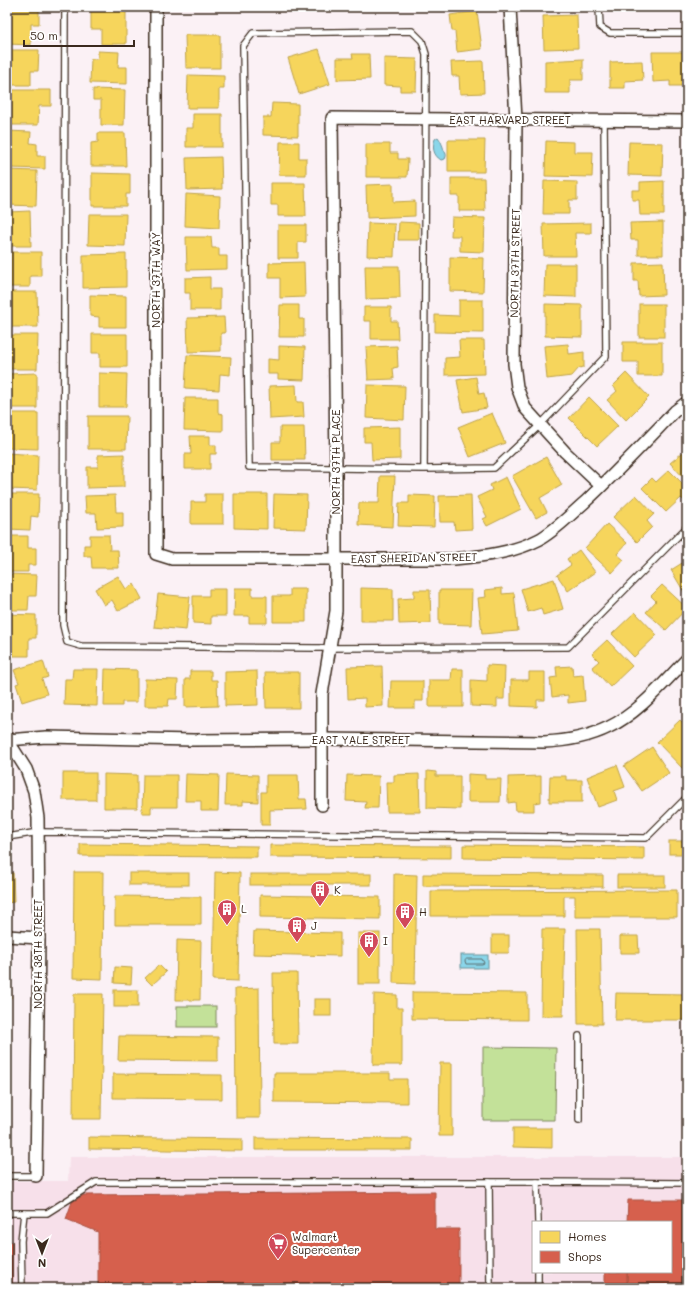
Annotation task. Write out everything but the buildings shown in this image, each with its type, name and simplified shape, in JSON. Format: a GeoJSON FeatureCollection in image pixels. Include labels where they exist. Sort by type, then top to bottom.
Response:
{"type":"FeatureCollection","features":[{"type":"Feature","properties":{"kind":"street","name":"NORTH 37TH WAY"},"geometry":{"type":"LineString","coordinates":[[156,7],[156,554]]}},
{"type":"Feature","properties":{"kind":"street","name":"NORTH 37TH STREET"},"geometry":{"type":"LineString","coordinates":[[510,7],[516,120],[514,364],[517,387],[525,408],[565,452],[601,486]]}},
{"type":"Feature","properties":{"kind":"street","name":"NORTH 37TH PLACE"},"geometry":{"type":"LineString","coordinates":[[322,805],[322,694],[336,611],[332,118]]}},
{"type":"Feature","properties":{"kind":"street","name":"EAST HARVARD STREET"},"geometry":{"type":"LineString","coordinates":[[332,118],[687,120]]}},
{"type":"Feature","properties":{"kind":"street","name":"EAST SHERIDAN STREET"},"geometry":{"type":"LineString","coordinates":[[156,554],[172,559],[454,559],[488,556],[513,550],[539,539],[558,527],[675,411],[687,402]]}},
{"type":"Feature","properties":{"kind":"street","name":"EAST YALE STREET"},"geometry":{"type":"LineString","coordinates":[[7,740],[46,737],[194,740],[322,739],[565,741],[610,727],[631,713],[687,659]]}},
{"type":"Feature","properties":{"kind":"street","name":"NORTH 38TH STREET"},"geometry":{"type":"LineString","coordinates":[[7,740],[26,769],[34,791],[39,832],[36,1176]]}},
{"type":"Feature","properties":{"kind":"street"},"geometry":{"type":"LineString","coordinates":[[7,936],[39,938]]}},
{"type":"Feature","properties":{"kind":"lane"},"geometry":{"type":"LineString","coordinates":[[65,7],[64,625],[67,642],[81,646],[330,648],[568,647],[687,527]]}},
{"type":"Feature","properties":{"kind":"lane"},"geometry":{"type":"LineString","coordinates":[[599,7],[600,27],[610,33],[687,33]]}},
{"type":"Feature","properties":{"kind":"lane"},"geometry":{"type":"LineString","coordinates":[[424,469],[426,54],[422,41],[412,31],[253,33],[243,46],[249,467],[424,469],[494,468],[540,425],[606,356],[604,119]]}},
{"type":"Feature","properties":{"kind":"lane"},"geometry":{"type":"LineString","coordinates":[[7,837],[39,832],[646,838],[687,796]]}},
{"type":"Feature","properties":{"kind":"lane"},"geometry":{"type":"LineString","coordinates":[[579,1036],[580,1120]]}},
{"type":"Feature","properties":{"kind":"lane"},"geometry":{"type":"LineString","coordinates":[[7,1176],[36,1176]]}},
{"type":"Feature","properties":{"kind":"lane"},"geometry":{"type":"LineString","coordinates":[[7,1213],[48,1213],[96,1182],[687,1183]]}},
{"type":"Feature","properties":{"kind":"lane"},"geometry":{"type":"LineString","coordinates":[[489,1182],[490,1288]]}},
{"type":"Feature","properties":{"kind":"lane"},"geometry":{"type":"LineString","coordinates":[[537,1182],[538,1221]]}},
{"type":"Feature","properties":{"kind":"lane"},"geometry":{"type":"LineString","coordinates":[[22,1288],[21,1241],[24,1213]]}},
{"type":"Feature","properties":{"kind":"lane"},"geometry":{"type":"LineString","coordinates":[[538,1273],[538,1288]]}},
{"type":"Feature","properties":{"kind":"shaded area"},"geometry":{"type":"Polygon","coordinates":[[[69,1157],[687,1157],[687,1288],[7,1288],[7,1181],[68,1181],[69,1157]]]}},
{"type":"Feature","properties":{"kind":"green space"},"geometry":{"type":"Polygon","coordinates":[[[177,1006],[216,1006],[216,1027],[177,1027],[177,1006]]]}},
{"type":"Feature","properties":{"kind":"green space"},"geometry":{"type":"Polygon","coordinates":[[[483,1047],[556,1048],[555,1120],[483,1120],[483,1047]]]}},
{"type":"Feature","properties":{"kind":"water"},"geometry":{"type":"Polygon","coordinates":[[[438,137],[446,154],[445,159],[441,160],[436,156],[433,148],[435,139],[438,137]]]}},
{"type":"Feature","properties":{"kind":"water"},"geometry":{"type":"Polygon","coordinates":[[[461,955],[488,955],[488,968],[461,968],[461,955]]]}},
{"type":"Feature","properties":{"kind":"place","name":"K"},"geometry":{"type":"Point","coordinates":[320,907]}},
{"type":"Feature","properties":{"kind":"place","name":"L"},"geometry":{"type":"Point","coordinates":[227,926]}},
{"type":"Feature","properties":{"kind":"place","name":"H"},"geometry":{"type":"Point","coordinates":[405,929]}},
{"type":"Feature","properties":{"kind":"place","name":"J"},"geometry":{"type":"Point","coordinates":[297,943]}},
{"type":"Feature","properties":{"kind":"place","name":"I"},"geometry":{"type":"Point","coordinates":[369,958]}},
{"type":"Feature","properties":{"kind":"place","name":"Walmart Supercenter"},"geometry":{"type":"Point","coordinates":[278,1260]}}]}
